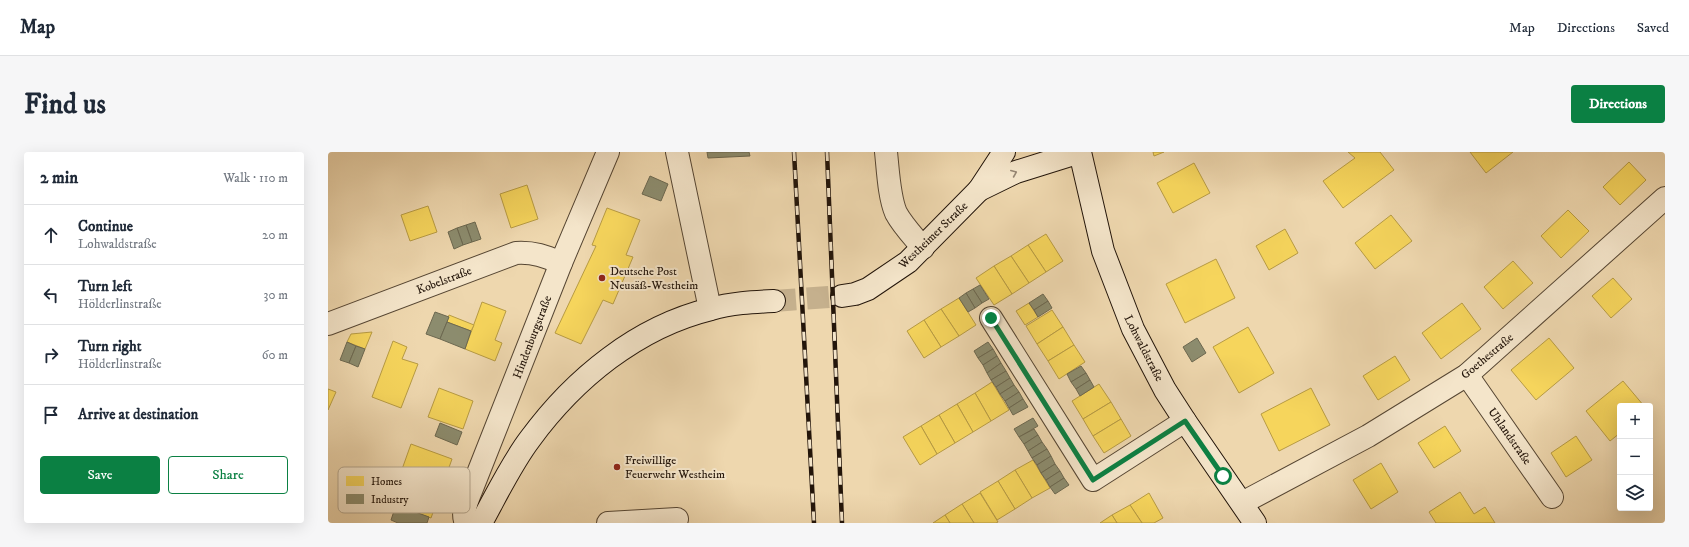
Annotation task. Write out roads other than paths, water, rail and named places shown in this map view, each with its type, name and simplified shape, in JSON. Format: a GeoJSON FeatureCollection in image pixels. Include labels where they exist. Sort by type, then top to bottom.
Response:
{"type":"FeatureCollection","features":[{"type":"Feature","properties":{"kind":"street","name":"Hindenburgstraße"},"geometry":{"type":"LineString","coordinates":[[470,494],[561,262],[608,152]]}},
{"type":"Feature","properties":{"kind":"street"},"geometry":{"type":"LineString","coordinates":[[677,152],[710,309]]}},
{"type":"Feature","properties":{"kind":"street"},"geometry":{"type":"LineString","coordinates":[[886,152],[893,203],[896,212],[923,248]]}},
{"type":"Feature","properties":{"kind":"street","name":"Westheimer Straße"},"geometry":{"type":"LineString","coordinates":[[842,296],[855,294],[868,289],[908,262],[978,190],[1004,152]]}},
{"type":"Feature","properties":{"kind":"street","name":"Westheimer Straße"},"geometry":{"type":"LineString","coordinates":[[978,190],[1016,172],[1080,152]]}},
{"type":"Feature","properties":{"kind":"street","name":"Lohwaldstraße"},"geometry":{"type":"LineString","coordinates":[[1080,152],[1103,251],[1133,330],[1148,360],[1185,421],[1255,523]]}},
{"type":"Feature","properties":{"kind":"street","name":"Goethestraße"},"geometry":{"type":"LineString","coordinates":[[1242,503],[1368,436],[1467,375],[1665,198]]}},
{"type":"Feature","properties":{"kind":"street","name":"Kobelstraße"},"geometry":{"type":"LineString","coordinates":[[328,324],[516,253],[530,252],[561,262]]}},
{"type":"Feature","properties":{"kind":"street"},"geometry":{"type":"LineString","coordinates":[[481,523],[530,439],[550,414],[586,376],[620,350],[657,329],[710,309],[729,305],[774,301]]}},
{"type":"Feature","properties":{"kind":"street"},"geometry":{"type":"LineString","coordinates":[[991,318],[1093,480],[1185,421]]}},
{"type":"Feature","properties":{"kind":"street","name":"Uhlandstraße"},"geometry":{"type":"LineString","coordinates":[[1467,375],[1552,497]]}},
{"type":"Feature","properties":{"kind":"street","name":"Hindenburgstraße"},"geometry":{"type":"LineString","coordinates":[[464,513],[466,523]]}},
{"type":"Feature","properties":{"kind":"street"},"geometry":{"type":"LineString","coordinates":[[608,523],[677,519]]}},
{"type":"Feature","properties":{"kind":"tunnel"},"geometry":{"type":"LineString","coordinates":[[774,301],[842,296]]}},
{"type":"Feature","properties":{"kind":"railway"},"geometry":{"type":"LineString","coordinates":[[794,152],[814,523]]}},
{"type":"Feature","properties":{"kind":"railway"},"geometry":{"type":"LineString","coordinates":[[827,152],[842,523]]}},
{"type":"Feature","properties":{"kind":"place","name":"Deutsche Post Neusäß-Westheim"},"geometry":{"type":"Point","coordinates":[602,278]}},
{"type":"Feature","properties":{"kind":"place","name":"Freiwillige Feuerwehr Westheim"},"geometry":{"type":"Point","coordinates":[617,467]}}]}
